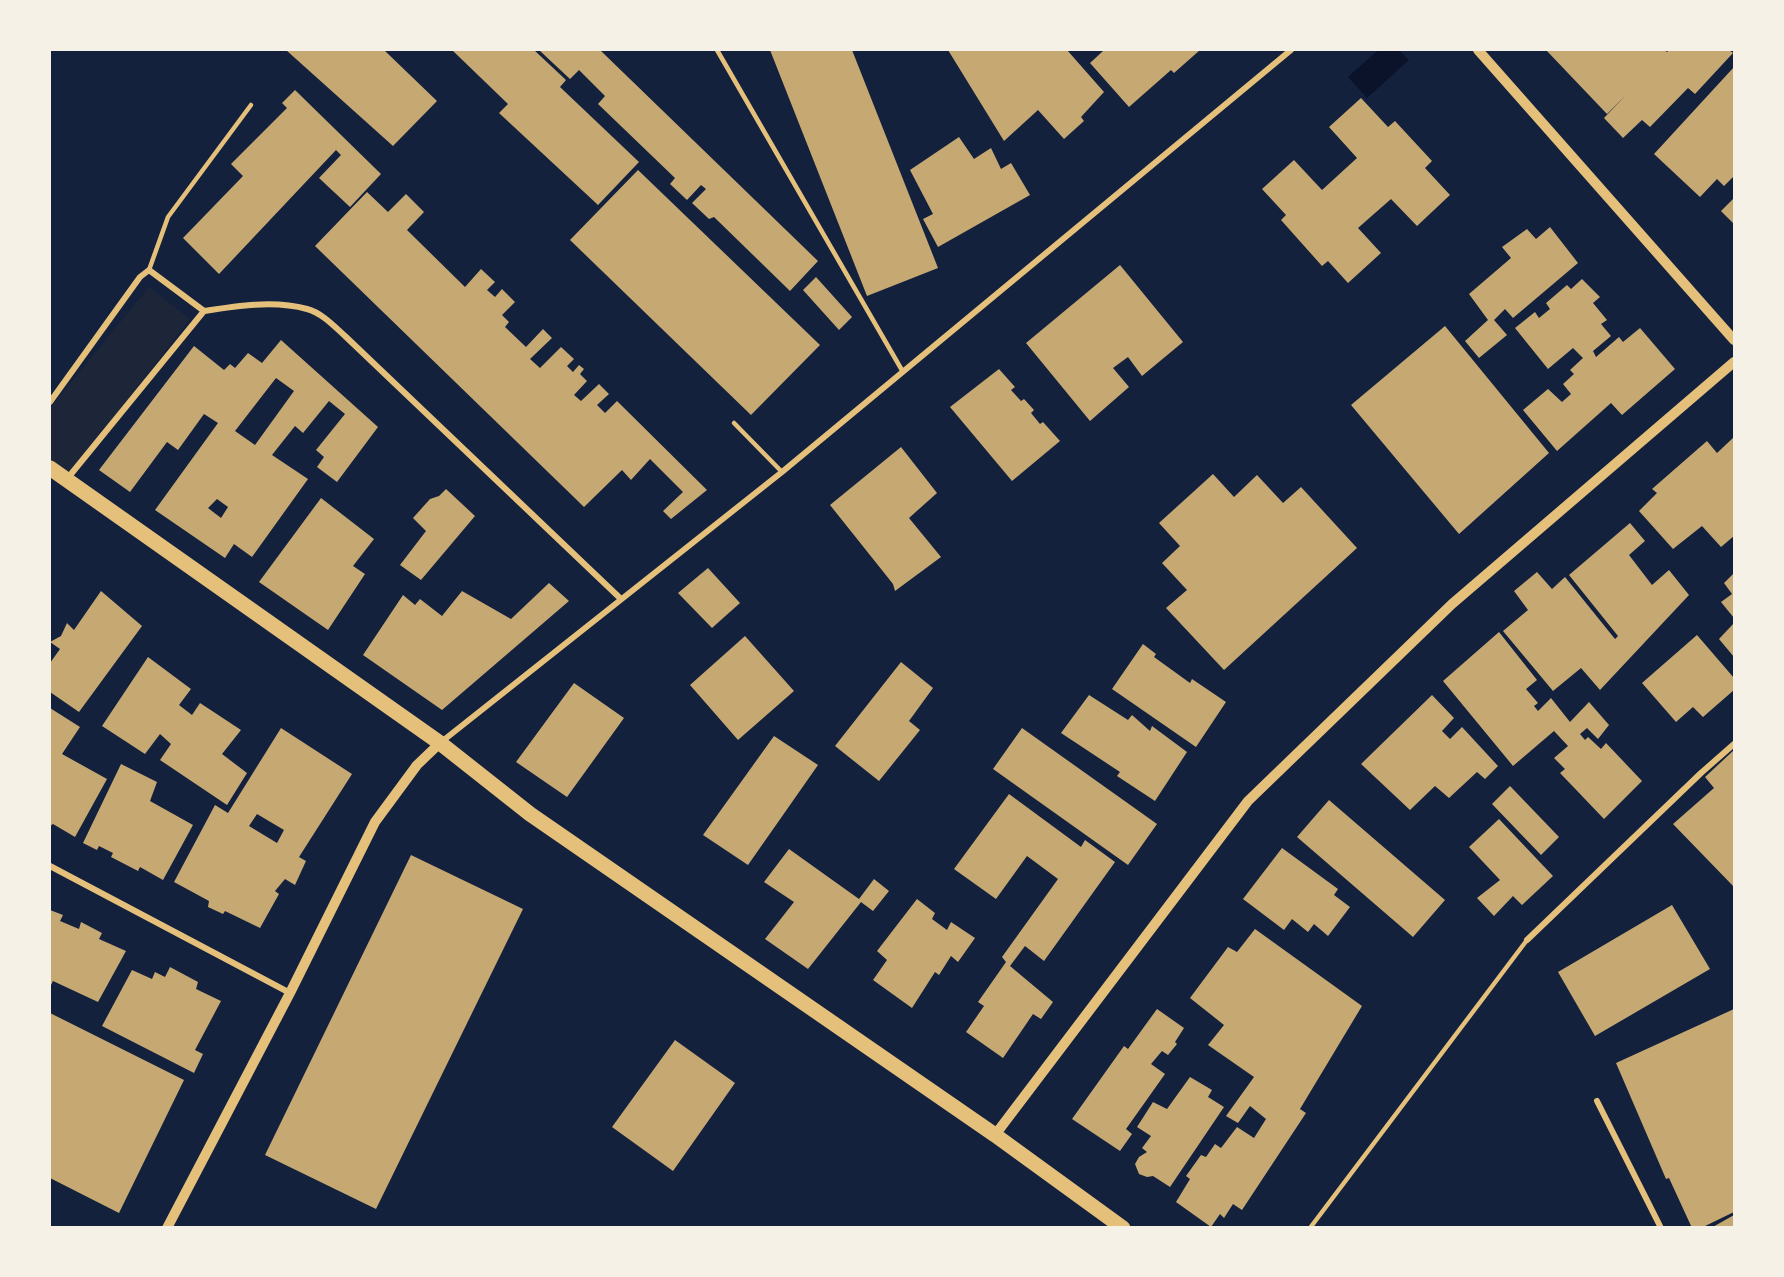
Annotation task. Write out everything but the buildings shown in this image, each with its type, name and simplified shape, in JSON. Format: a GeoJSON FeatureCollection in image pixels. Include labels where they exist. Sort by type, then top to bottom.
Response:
{"type":"FeatureCollection","features":[{"type":"Feature","properties":{"kind":"main road"},"geometry":{"type":"LineString","coordinates":[[50,468],[440,743],[530,814],[995,1135],[1123,1227]]}},
{"type":"Feature","properties":{"kind":"street"},"geometry":{"type":"LineString","coordinates":[[167,1227],[290,993],[375,822],[417,765],[440,743],[782,472],[1291,50]]}},
{"type":"Feature","properties":{"kind":"street"},"geometry":{"type":"LineString","coordinates":[[1478,50],[1734,340]]}},
{"type":"Feature","properties":{"kind":"street"},"geometry":{"type":"LineString","coordinates":[[50,402],[140,277],[149,270],[204,311]]}},
{"type":"Feature","properties":{"kind":"street"},"geometry":{"type":"LineString","coordinates":[[66,479],[204,311],[243,306],[286,306],[308,309],[325,318],[621,599]]}},
{"type":"Feature","properties":{"kind":"street"},"geometry":{"type":"LineString","coordinates":[[995,1135],[1248,801],[1452,604],[1734,362]]}},
{"type":"Feature","properties":{"kind":"street"},"geometry":{"type":"LineString","coordinates":[[1527,940],[1734,744]]}},
{"type":"Feature","properties":{"kind":"street"},"geometry":{"type":"LineString","coordinates":[[50,866],[290,993]]}},
{"type":"Feature","properties":{"kind":"street"},"geometry":{"type":"LineString","coordinates":[[1597,1101],[1661,1227]]}},
{"type":"Feature","properties":{"kind":"lane"},"geometry":{"type":"LineString","coordinates":[[717,50],[903,372]]}},
{"type":"Feature","properties":{"kind":"lane"},"geometry":{"type":"LineString","coordinates":[[149,270],[168,217],[251,105]]}},
{"type":"Feature","properties":{"kind":"lane"},"geometry":{"type":"LineString","coordinates":[[734,423],[782,472]]}},
{"type":"Feature","properties":{"kind":"lane"},"geometry":{"type":"LineString","coordinates":[[1310,1227],[1527,940]]}},
{"type":"Feature","properties":{"kind":"shaded area"},"geometry":{"type":"Polygon","coordinates":[[[1378,50],[1399,50],[1409,60],[1367,98],[1348,77],[1378,50]]]}},
{"type":"Feature","properties":{"kind":"shaded area"},"geometry":{"type":"Polygon","coordinates":[[[149,287],[190,319],[66,479],[50,468],[50,408],[149,287]]]}}]}
